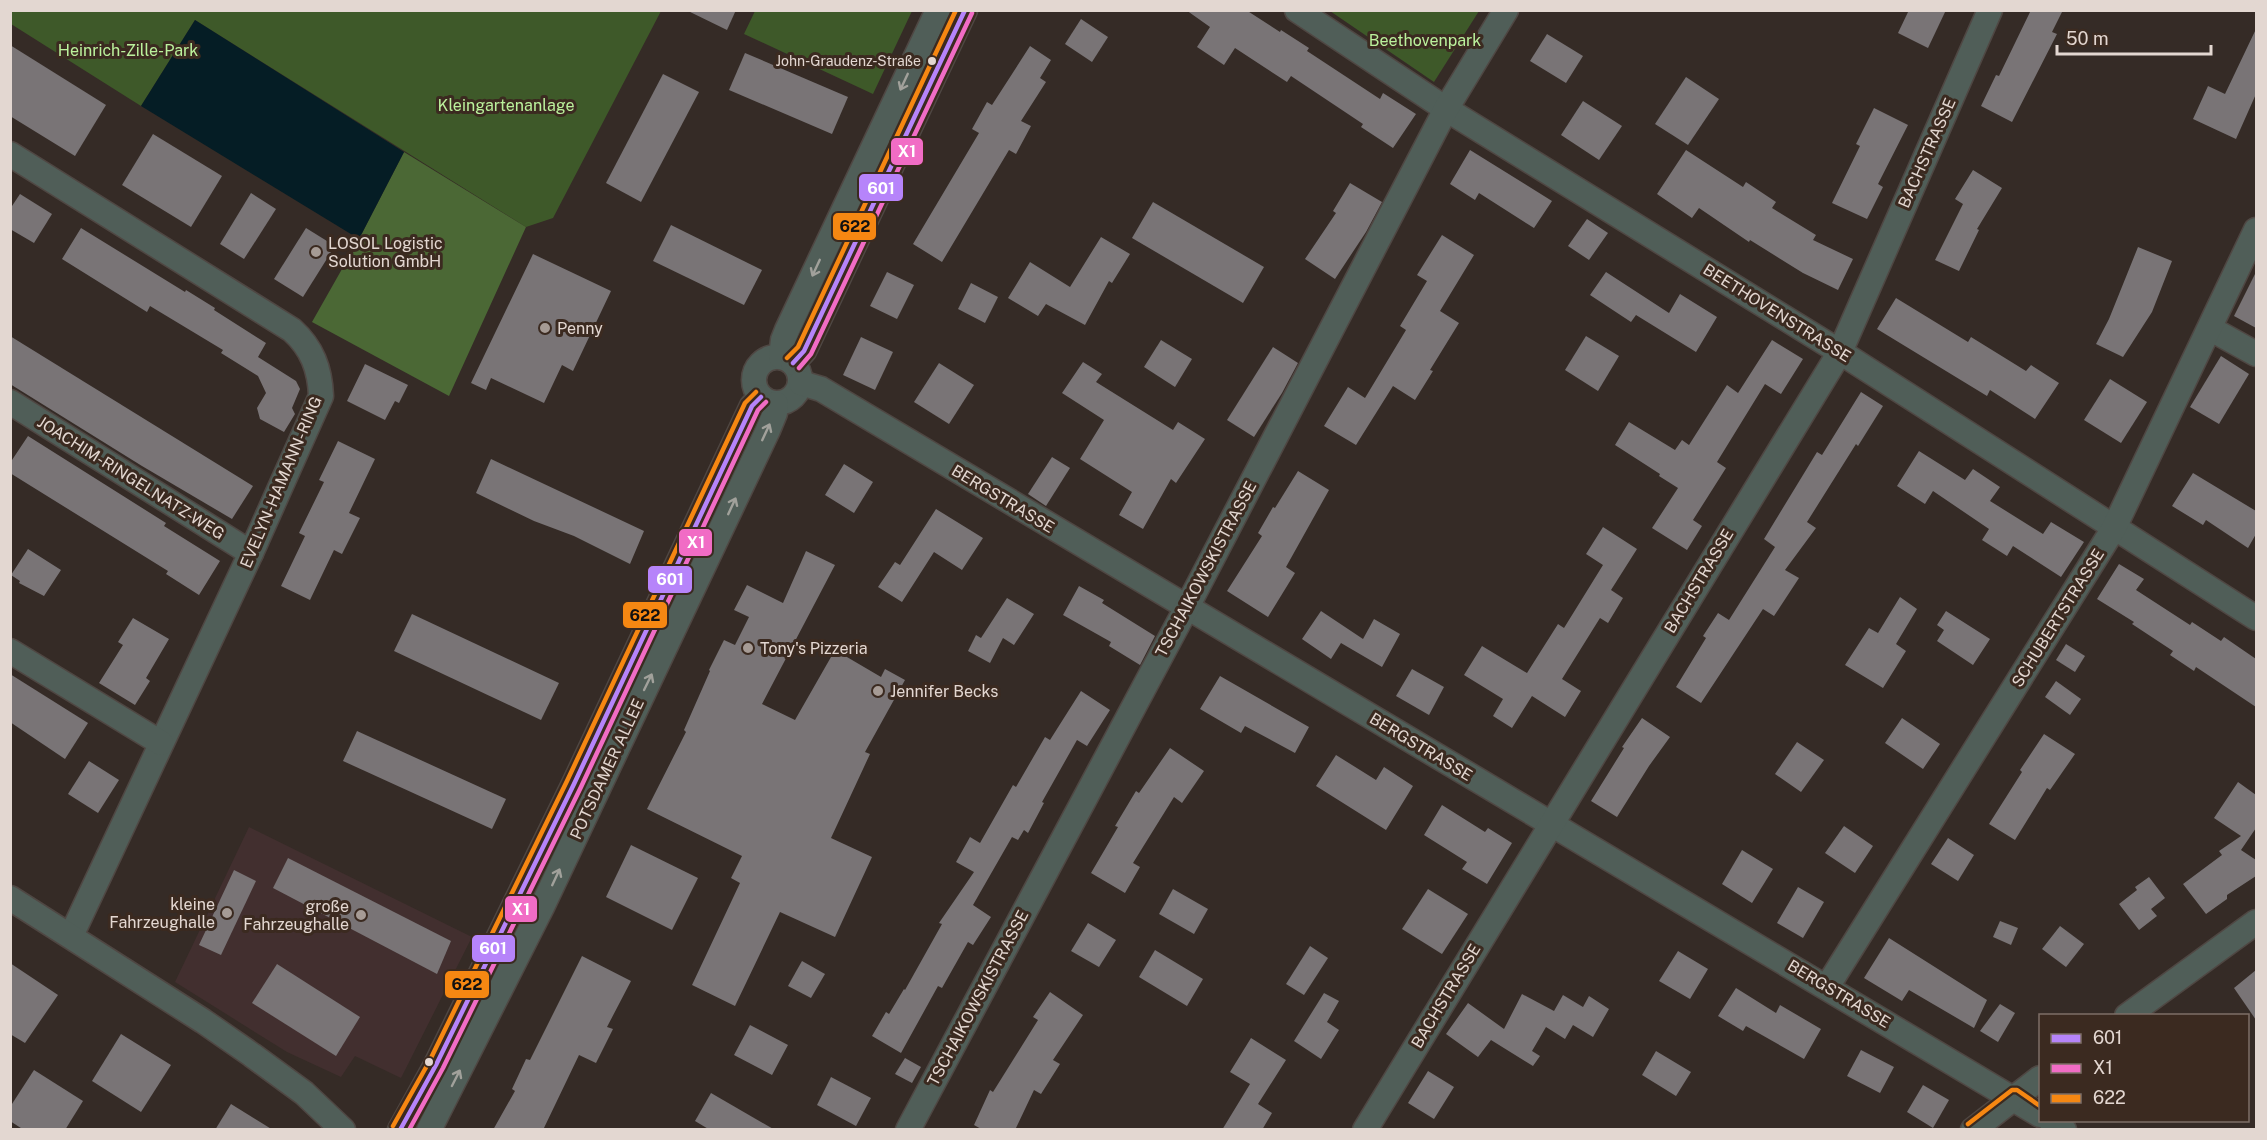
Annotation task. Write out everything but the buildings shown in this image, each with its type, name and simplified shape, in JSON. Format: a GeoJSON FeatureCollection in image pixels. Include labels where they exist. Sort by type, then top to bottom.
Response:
{"type":"FeatureCollection","features":[{"type":"Feature","properties":{"kind":"street"},"geometry":{"type":"LineString","coordinates":[[792,368],[767,359],[757,369],[754,383],[768,400],[793,398],[798,391],[792,368],[783,340],[938,10]]}},
{"type":"Feature","properties":{"kind":"street"},"geometry":{"type":"LineString","coordinates":[[792,368],[804,351],[965,10]]}},
{"type":"Feature","properties":{"kind":"street","name":"BEETHOVENSTRASSE"},"geometry":{"type":"LineString","coordinates":[[1297,10],[1446,109],[1840,352],[2256,618]]}},
{"type":"Feature","properties":{"kind":"street","name":"TSCHAIKOWSKISTRASSE"},"geometry":{"type":"LineString","coordinates":[[908,1130],[1187,607],[1446,109],[1506,10]]}},
{"type":"Feature","properties":{"kind":"street","name":"BACHSTRASSE"},"geometry":{"type":"LineString","coordinates":[[1365,1130],[1840,352],[1990,10]]}},
{"type":"Feature","properties":{"kind":"street","name":"EVELYN-HAMANN-RING"},"geometry":{"type":"LineString","coordinates":[[10,154],[292,330],[306,342],[320,378],[321,396],[251,553],[71,936]]}},
{"type":"Feature","properties":{"kind":"street","name":"SCHUBERTSTRASSE"},"geometry":{"type":"LineString","coordinates":[[1827,987],[2114,528],[2211,329],[2256,230]]}},
{"type":"Feature","properties":{"kind":"street"},"geometry":{"type":"LineString","coordinates":[[2211,329],[2256,354]]}},
{"type":"Feature","properties":{"kind":"street","name":"BERGSTRASSE"},"geometry":{"type":"LineString","coordinates":[[792,368],[814,386],[2039,1114]]}},
{"type":"Feature","properties":{"kind":"street","name":"POTSDAMER ALLEE"},"geometry":{"type":"LineString","coordinates":[[400,1130],[436,1065],[582,767],[749,412],[768,400],[775,413],[768,430],[543,907],[429,1130]]}},
{"type":"Feature","properties":{"kind":"street","name":"JOACHIM-RINGELNATZ-WEG"},"geometry":{"type":"LineString","coordinates":[[10,402],[251,553]]}},
{"type":"Feature","properties":{"kind":"street"},"geometry":{"type":"LineString","coordinates":[[10,651],[160,743]]}},
{"type":"Feature","properties":{"kind":"street"},"geometry":{"type":"LineString","coordinates":[[10,898],[203,1021],[252,1055],[304,1093],[343,1130]]}},
{"type":"Feature","properties":{"kind":"street"},"geometry":{"type":"LineString","coordinates":[[2130,1014],[2256,922]]}},
{"type":"Feature","properties":{"kind":"street"},"geometry":{"type":"LineString","coordinates":[[1973,1130],[2039,1079]]}},
{"type":"Feature","properties":{"kind":"shaded area"},"geometry":{"type":"Polygon","coordinates":[[[249,827],[472,937],[401,1078],[355,1056],[341,1077],[287,1052],[175,982],[249,827]]]}},
{"type":"Feature","properties":{"kind":"green space"},"geometry":{"type":"Polygon","coordinates":[[[755,10],[912,11],[873,94],[744,34],[755,10]]]}},
{"type":"Feature","properties":{"kind":"green space","name":"Kleingartenanlage"},"geometry":{"type":"Polygon","coordinates":[[[10,11],[661,11],[553,218],[526,227],[195,20],[141,106],[11,24],[10,11]]]}},
{"type":"Feature","properties":{"kind":"green space","name":"Beethovenpark"},"geometry":{"type":"Polygon","coordinates":[[[1330,11],[1479,11],[1434,82],[1330,11]]]}},
{"type":"Feature","properties":{"kind":"green space"},"geometry":{"type":"Polygon","coordinates":[[[404,152],[526,227],[449,396],[312,322],[359,239],[404,152]]]}},
{"type":"Feature","properties":{"kind":"water"},"geometry":{"type":"Polygon","coordinates":[[[195,20],[404,152],[359,239],[141,106],[195,20]]]}},
{"type":"Feature","properties":{"kind":"transit line","name":"622"},"geometry":{"type":"LineString","coordinates":[[787,358],[798,347],[956,10]]}},
{"type":"Feature","properties":{"kind":"transit line","name":"601"},"geometry":{"type":"LineString","coordinates":[[793,363],[804,351],[965,10]]}},
{"type":"Feature","properties":{"kind":"transit line","name":"X1"},"geometry":{"type":"LineString","coordinates":[[799,368],[811,354],[972,13]]}},
{"type":"Feature","properties":{"kind":"transit line","name":"622"},"geometry":{"type":"LineString","coordinates":[[393,1126],[429,1062],[567,781],[745,403],[756,392]]}},
{"type":"Feature","properties":{"kind":"transit line","name":"601"},"geometry":{"type":"LineString","coordinates":[[400,1130],[436,1065],[574,784],[752,406],[761,397]]}},
{"type":"Feature","properties":{"kind":"transit line","name":"X1"},"geometry":{"type":"LineString","coordinates":[[409,1130],[443,1068],[581,787],[758,410],[766,402]]}},
{"type":"Feature","properties":{"kind":"transit line","name":"622"},"geometry":{"type":"LineString","coordinates":[[1968,1124],[2012,1090],[2017,1090],[2039,1105]]}},
{"type":"Feature","properties":{"kind":"place","name":"John-Graudenz-Straße"},"geometry":{"type":"Point","coordinates":[932,61]}},
{"type":"Feature","properties":{"kind":"place","name":"LOSOL Logistic Solution GmbH"},"geometry":{"type":"Point","coordinates":[316,252]}},
{"type":"Feature","properties":{"kind":"place","name":"Penny"},"geometry":{"type":"Point","coordinates":[545,328]}},
{"type":"Feature","properties":{"kind":"place","name":"Tony's Pizzeria"},"geometry":{"type":"Point","coordinates":[748,648]}},
{"type":"Feature","properties":{"kind":"place","name":"Jennifer Becks"},"geometry":{"type":"Point","coordinates":[878,691]}},
{"type":"Feature","properties":{"kind":"place","name":"kleine Fahrzeughalle"},"geometry":{"type":"Point","coordinates":[227,913]}},
{"type":"Feature","properties":{"kind":"place","name":"große Fahrzeughalle"},"geometry":{"type":"Point","coordinates":[361,915]}},
{"type":"Feature","properties":{"kind":"park label","name":"Heinrich-Zille-Park"},"geometry":{"type":"Point","coordinates":[128,50]}}]}
